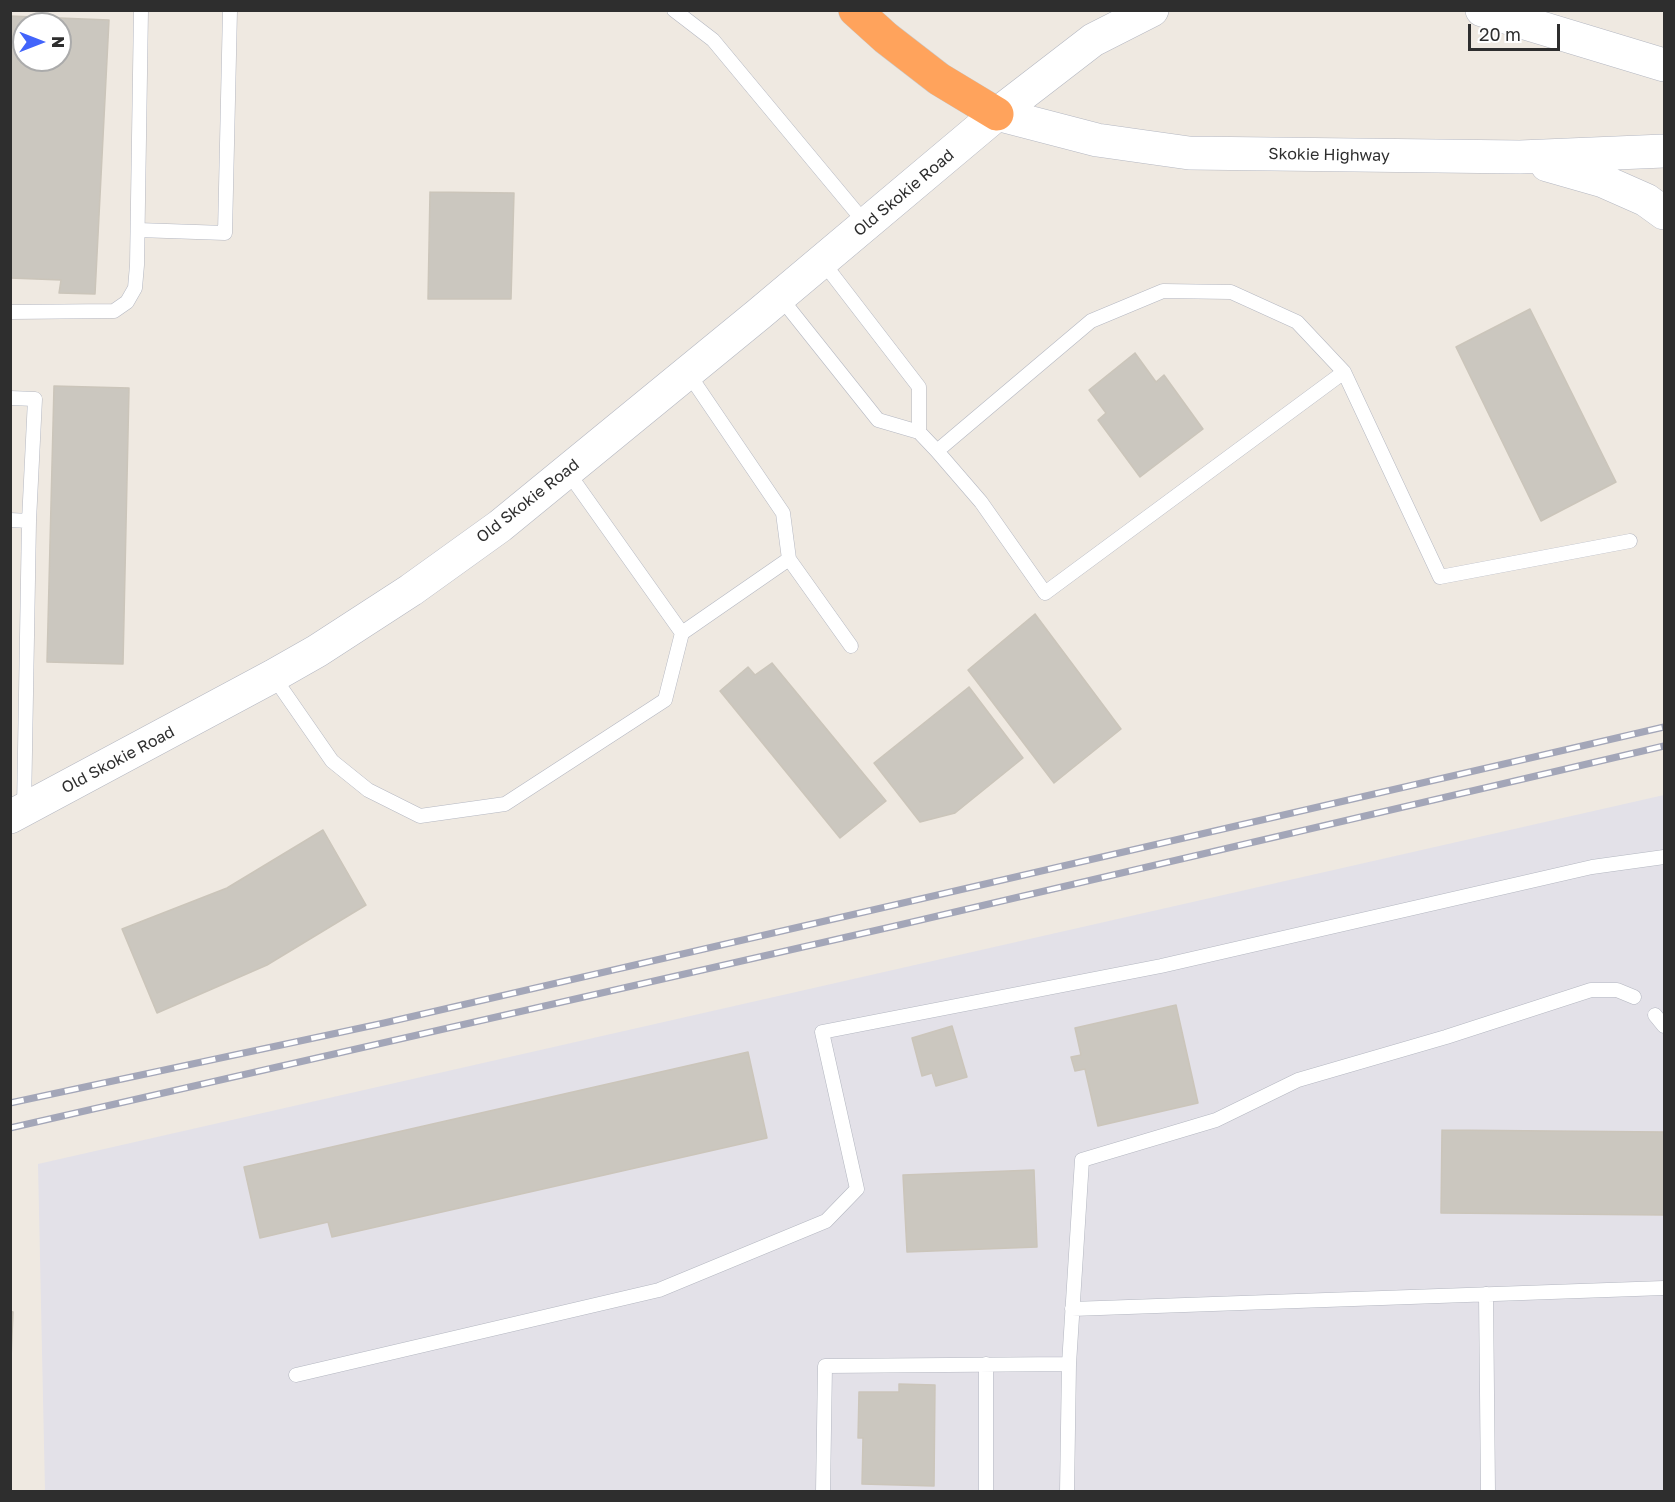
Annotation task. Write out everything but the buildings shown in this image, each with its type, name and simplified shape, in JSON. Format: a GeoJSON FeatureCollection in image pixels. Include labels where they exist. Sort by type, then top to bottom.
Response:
{"type":"FeatureCollection","features":[{"type":"Feature","properties":{"kind":"highway"},"geometry":{"type":"LineString","coordinates":[[855,10],[939,80],[997,114]]}},
{"type":"Feature","properties":{"kind":"street","name":"Old Skokie Road"},"geometry":{"type":"LineString","coordinates":[[17,814],[317,651],[411,590],[500,526],[780,297],[997,114],[1093,40],[1152,10]]}},
{"type":"Feature","properties":{"kind":"street"},"geometry":{"type":"LineString","coordinates":[[1482,10],[1665,65]]}},
{"type":"Feature","properties":{"kind":"street","name":"Skokie Highway"},"geometry":{"type":"LineString","coordinates":[[997,114],[1097,140],[1189,153],[1520,157],[1665,151]]}},
{"type":"Feature","properties":{"kind":"street"},"geometry":{"type":"LineString","coordinates":[[1520,157],[1603,181],[1646,200],[1665,213]]}},
{"type":"Feature","properties":{"kind":"lane"},"geometry":{"type":"LineString","coordinates":[[10,312],[114,311],[127,302],[135,288],[141,10]]}},
{"type":"Feature","properties":{"kind":"lane"},"geometry":{"type":"LineString","coordinates":[[138,230],[225,233],[230,10]]}},
{"type":"Feature","properties":{"kind":"lane"},"geometry":{"type":"LineString","coordinates":[[674,10],[713,40],[866,224]]}},
{"type":"Feature","properties":{"kind":"lane"},"geometry":{"type":"LineString","coordinates":[[822,261],[919,387],[919,432]]}},
{"type":"Feature","properties":{"kind":"lane"},"geometry":{"type":"LineString","coordinates":[[937,451],[1091,321],[1163,291],[1231,292],[1297,322],[1344,372],[1440,577],[1630,541]]}},
{"type":"Feature","properties":{"kind":"lane"},"geometry":{"type":"LineString","coordinates":[[780,297],[878,420],[919,432],[937,451],[981,502],[1045,593],[1344,372]]}},
{"type":"Feature","properties":{"kind":"lane"},"geometry":{"type":"LineString","coordinates":[[688,373],[783,513],[789,559],[851,646]]}},
{"type":"Feature","properties":{"kind":"lane"},"geometry":{"type":"LineString","coordinates":[[10,398],[35,399],[17,814]]}},
{"type":"Feature","properties":{"kind":"lane"},"geometry":{"type":"LineString","coordinates":[[567,471],[682,633]]}},
{"type":"Feature","properties":{"kind":"lane"},"geometry":{"type":"LineString","coordinates":[[10,520],[29,521]]}},
{"type":"Feature","properties":{"kind":"lane"},"geometry":{"type":"LineString","coordinates":[[273,676],[332,761],[368,790],[420,816],[505,804],[665,700],[682,633],[789,559]]}},
{"type":"Feature","properties":{"kind":"lane"},"geometry":{"type":"LineString","coordinates":[[296,1376],[659,1290],[826,1221],[857,1189],[822,1032],[1161,966],[1593,867],[1665,857]]}},
{"type":"Feature","properties":{"kind":"lane"},"geometry":{"type":"LineString","coordinates":[[1067,1491],[1069,1364],[1082,1160],[1216,1120],[1298,1080],[1446,1037],[1591,990],[1617,990],[1634,997]]}},
{"type":"Feature","properties":{"kind":"lane"},"geometry":{"type":"LineString","coordinates":[[1072,1309],[1665,1288]]}},
{"type":"Feature","properties":{"kind":"lane"},"geometry":{"type":"LineString","coordinates":[[1486,1294],[1488,1491]]}},
{"type":"Feature","properties":{"kind":"lane"},"geometry":{"type":"LineString","coordinates":[[986,1364],[986,1491]]}},
{"type":"Feature","properties":{"kind":"lane"},"geometry":{"type":"LineString","coordinates":[[823,1491],[825,1366],[1069,1364]]}},
{"type":"Feature","properties":{"kind":"shaded area"},"geometry":{"type":"Polygon","coordinates":[[[1664,795],[1664,1491],[45,1491],[38,1164],[1664,795]]]}},
{"type":"Feature","properties":{"kind":"railway"},"geometry":{"type":"LineString","coordinates":[[10,1103],[384,1023],[1664,727]]}},
{"type":"Feature","properties":{"kind":"railway"},"geometry":{"type":"LineString","coordinates":[[10,1128],[895,926],[1664,746]]}}]}
